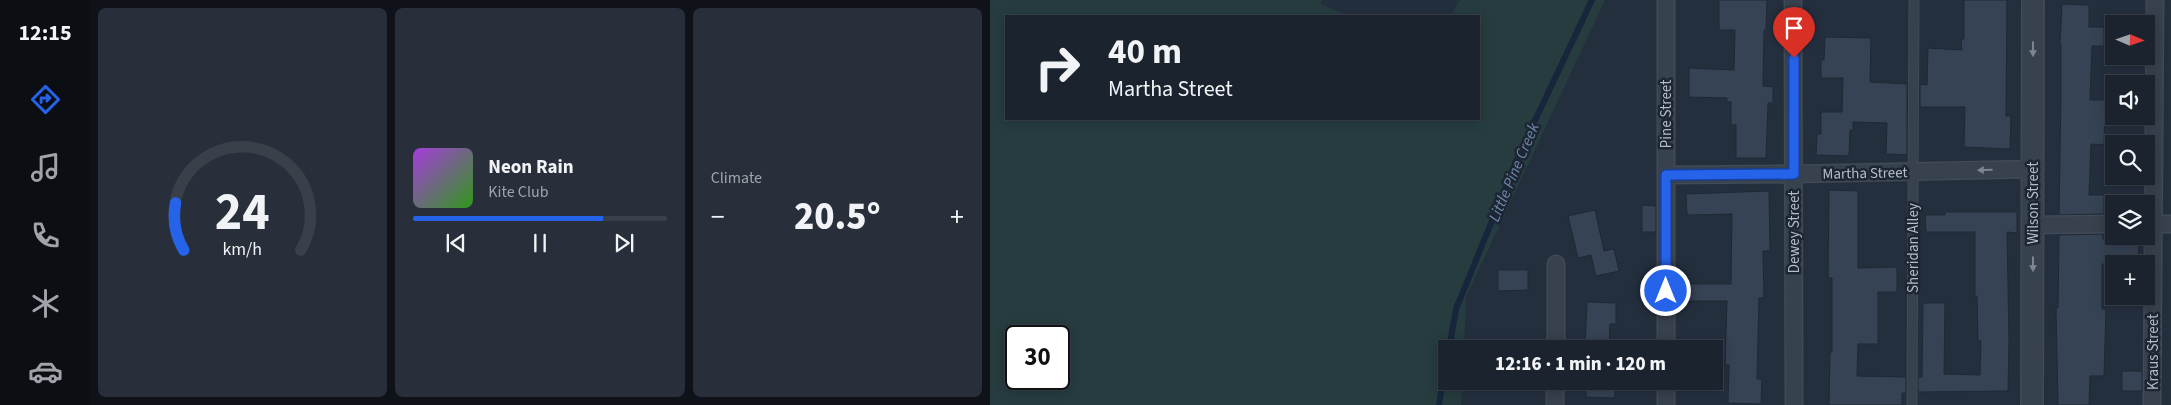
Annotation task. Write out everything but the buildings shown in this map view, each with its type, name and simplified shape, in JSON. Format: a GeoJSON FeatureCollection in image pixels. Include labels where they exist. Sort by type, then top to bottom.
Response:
{"type":"FeatureCollection","features":[{"type":"Feature","properties":{"kind":"street","name":"Pine Street"},"geometry":{"type":"LineString","coordinates":[[1666,0],[1666,340]]}},
{"type":"Feature","properties":{"kind":"street","name":"Dewey Street"},"geometry":{"type":"LineString","coordinates":[[1793,0],[1794,405]]}},
{"type":"Feature","properties":{"kind":"street","name":"Wilson Street"},"geometry":{"type":"LineString","coordinates":[[2032,405],[2033,0]]}},
{"type":"Feature","properties":{"kind":"street","name":"Kraus Street"},"geometry":{"type":"LineString","coordinates":[[2151,195],[2155,0]]}},
{"type":"Feature","properties":{"kind":"street","name":"Martha Street"},"geometry":{"type":"LineString","coordinates":[[1666,175],[2034,169]]}},
{"type":"Feature","properties":{"kind":"street"},"geometry":{"type":"LineString","coordinates":[[2033,225],[2105,224]]}},
{"type":"Feature","properties":{"kind":"street"},"geometry":{"type":"LineString","coordinates":[[2155,224],[2171,224]]}},
{"type":"Feature","properties":{"kind":"street","name":"Kraus Street"},"geometry":{"type":"LineString","coordinates":[[2150,245],[2152,405]]}},
{"type":"Feature","properties":{"kind":"street"},"geometry":{"type":"LineString","coordinates":[[1556,264],[1556,340]]}},
{"type":"Feature","properties":{"kind":"street"},"geometry":{"type":"LineString","coordinates":[[1555,390],[1555,405]]}},
{"type":"Feature","properties":{"kind":"street"},"geometry":{"type":"LineString","coordinates":[[1666,390],[1666,405]]}},
{"type":"Feature","properties":{"kind":"lane","name":"Sheridan Alley"},"geometry":{"type":"LineString","coordinates":[[1912,405],[1914,0]]}},
{"type":"Feature","properties":{"kind":"green space"},"geometry":{"type":"Polygon","coordinates":[[[990,0],[1322,0],[1321,4],[1347,15],[1005,15],[1005,120],[1480,120],[1480,15],[1451,15],[1460,0],[1605,0],[1466,297],[1464,340],[1438,340],[1438,390],[1462,390],[1461,405],[990,405],[990,0]]]}},
{"type":"Feature","properties":{"kind":"waterway","name":"Little Pine Creek"},"geometry":{"type":"LineString","coordinates":[[1451,340],[1456,309],[1521,150],[1592,0]]}},
{"type":"Feature","properties":{"kind":"waterway","name":"Little Pine Creek"},"geometry":{"type":"LineString","coordinates":[[1439,405],[1441,390]]}},
{"type":"Feature","properties":{"kind":"route"},"geometry":{"type":"LineString","coordinates":[[1666,291],[1666,175],[1794,174],[1794,58]]}}]}
